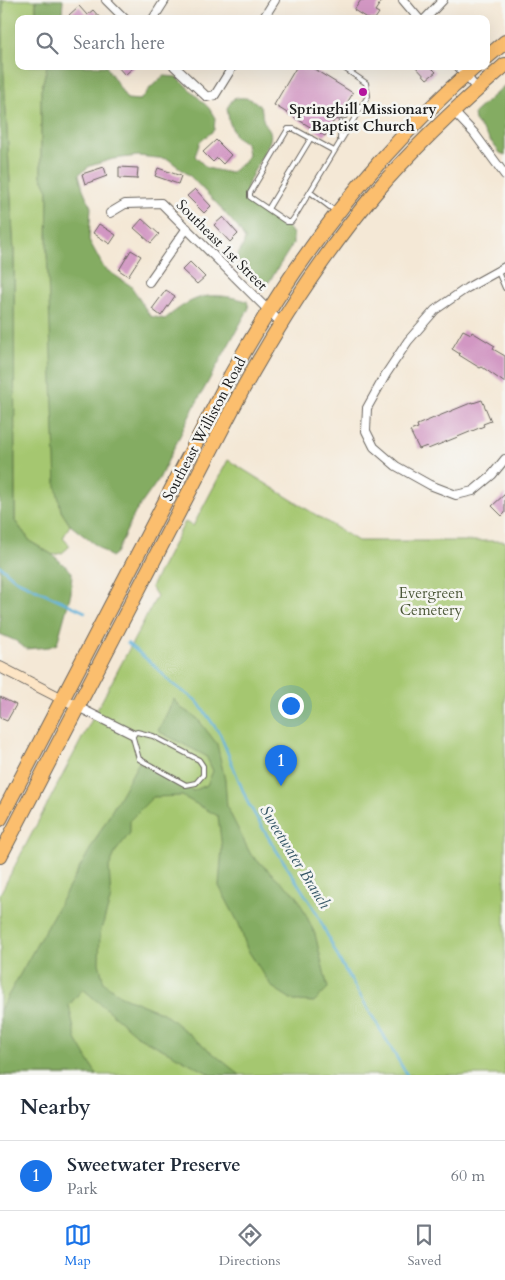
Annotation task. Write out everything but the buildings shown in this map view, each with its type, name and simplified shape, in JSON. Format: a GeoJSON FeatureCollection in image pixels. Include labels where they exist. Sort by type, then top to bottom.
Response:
{"type":"FeatureCollection","features":[{"type":"Feature","properties":{"kind":"highway"},"geometry":{"type":"LineString","coordinates":[[490,55],[505,42]]}},
{"type":"Feature","properties":{"kind":"highway","name":"Southeast Williston Road"},"geometry":{"type":"LineString","coordinates":[[0,856],[240,394],[281,323],[314,273],[351,224],[401,164],[453,111],[505,65]]}},
{"type":"Feature","properties":{"kind":"highway","name":"Southeast Williston Road"},"geometry":{"type":"LineString","coordinates":[[0,819],[231,375],[268,310],[337,213],[387,153],[437,102],[462,71]]}},
{"type":"Feature","properties":{"kind":"highway"},"geometry":{"type":"LineString","coordinates":[[337,213],[351,224]]}},
{"type":"Feature","properties":{"kind":"main road"},"geometry":{"type":"LineString","coordinates":[[0,667],[78,706]]}},
{"type":"Feature","properties":{"kind":"street"},"geometry":{"type":"LineString","coordinates":[[106,0],[121,15]]}},
{"type":"Feature","properties":{"kind":"street"},"geometry":{"type":"LineString","coordinates":[[156,15],[165,0]]}},
{"type":"Feature","properties":{"kind":"street"},"geometry":{"type":"LineString","coordinates":[[266,15],[274,0]]}},
{"type":"Feature","properties":{"kind":"street"},"geometry":{"type":"LineString","coordinates":[[403,0],[416,15]]}},
{"type":"Feature","properties":{"kind":"street"},"geometry":{"type":"LineString","coordinates":[[429,15],[443,0]]}},
{"type":"Feature","properties":{"kind":"street"},"geometry":{"type":"LineString","coordinates":[[178,70],[207,97],[215,95],[231,70]]}},
{"type":"Feature","properties":{"kind":"street"},"geometry":{"type":"LineString","coordinates":[[462,71],[477,89]]}},
{"type":"Feature","properties":{"kind":"street"},"geometry":{"type":"LineString","coordinates":[[453,111],[474,133],[505,175]]}},
{"type":"Feature","properties":{"kind":"street","name":"Southeast 1st Street"},"geometry":{"type":"LineString","coordinates":[[110,214],[125,204],[161,203],[281,323]]}},
{"type":"Feature","properties":{"kind":"street"},"geometry":{"type":"LineString","coordinates":[[149,282],[187,228]]}},
{"type":"Feature","properties":{"kind":"street"},"geometry":{"type":"LineString","coordinates":[[505,267],[467,288],[435,310],[408,341],[386,374],[368,408],[366,431],[374,447],[396,466],[430,485],[456,495],[473,491],[492,475],[505,459]]}},
{"type":"Feature","properties":{"kind":"street"},"geometry":{"type":"LineString","coordinates":[[78,706],[132,734]]}},
{"type":"Feature","properties":{"kind":"lane"},"geometry":{"type":"LineString","coordinates":[[334,151],[294,129],[288,129],[250,193],[250,197],[287,222],[291,222],[368,96],[366,83],[348,70]]}},
{"type":"Feature","properties":{"kind":"lane"},"geometry":{"type":"LineString","coordinates":[[345,116],[362,105]]}},
{"type":"Feature","properties":{"kind":"lane"},"geometry":{"type":"LineString","coordinates":[[340,141],[341,122]]}},
{"type":"Feature","properties":{"kind":"lane"},"geometry":{"type":"LineString","coordinates":[[268,209],[311,138]]}},
{"type":"Feature","properties":{"kind":"lane"},"geometry":{"type":"LineString","coordinates":[[310,192],[337,213]]}},
{"type":"Feature","properties":{"kind":"lane"},"geometry":{"type":"LineString","coordinates":[[497,271],[505,288]]}},
{"type":"Feature","properties":{"kind":"lane"},"geometry":{"type":"LineString","coordinates":[[137,732],[153,736],[199,760],[203,766],[203,775],[196,783],[186,785],[139,760],[132,734],[137,732]]}},
{"type":"Feature","properties":{"kind":"green space"},"geometry":{"type":"Polygon","coordinates":[[[0,0],[3,0],[3,60],[14,252],[15,521],[31,542],[53,555],[72,572],[71,593],[57,644],[49,647],[26,649],[16,641],[0,634],[0,0]]]}},
{"type":"Feature","properties":{"kind":"green space"},"geometry":{"type":"Polygon","coordinates":[[[3,0],[36,0],[36,15],[15,15],[15,70],[46,70],[41,91],[41,176],[48,189],[47,252],[61,511],[70,525],[63,538],[70,546],[62,553],[53,555],[31,542],[15,521],[14,252],[3,60],[3,0]]]}},
{"type":"Feature","properties":{"kind":"green space"},"geometry":{"type":"Polygon","coordinates":[[[36,0],[63,0],[62,15],[36,15],[36,0]]]}},
{"type":"Feature","properties":{"kind":"green space"},"geometry":{"type":"Polygon","coordinates":[[[46,70],[109,70],[127,99],[140,100],[164,76],[177,77],[209,108],[215,118],[214,130],[200,142],[195,156],[207,168],[230,173],[244,162],[248,155],[246,143],[235,136],[229,121],[227,108],[233,99],[246,98],[254,101],[262,111],[264,122],[270,130],[271,136],[251,177],[246,193],[246,201],[288,227],[293,234],[293,244],[269,282],[259,282],[250,277],[237,259],[245,239],[238,228],[190,176],[168,159],[138,156],[113,159],[90,166],[79,174],[91,207],[89,240],[104,268],[131,286],[150,316],[165,319],[185,304],[203,297],[213,296],[247,301],[249,308],[193,409],[159,479],[135,513],[116,553],[111,557],[70,525],[61,511],[56,486],[47,249],[48,190],[41,176],[41,91],[46,70]]]}},
{"type":"Feature","properties":{"kind":"green space"},"geometry":{"type":"Polygon","coordinates":[[[505,85],[505,155],[500,153],[475,121],[474,113],[505,85]]]}},
{"type":"Feature","properties":{"kind":"green space","name":"Evergreen Cemetery"},"geometry":{"type":"Polygon","coordinates":[[[228,460],[358,541],[505,541],[505,1075],[0,1075],[0,894],[157,596],[151,587],[185,522],[193,526],[228,460]]]}},
{"type":"Feature","properties":{"kind":"green space"},"geometry":{"type":"Polygon","coordinates":[[[174,699],[181,708],[197,718],[217,744],[225,780],[227,807],[251,855],[297,896],[315,934],[328,988],[314,1002],[294,1001],[272,987],[247,949],[239,924],[219,886],[222,848],[218,816],[182,796],[153,797],[130,820],[130,833],[116,851],[109,867],[111,898],[100,933],[99,963],[104,983],[121,996],[163,1013],[240,1075],[212,1075],[139,1037],[83,989],[69,1005],[76,1039],[97,1075],[0,1075],[0,1010],[139,762],[193,791],[207,785],[213,771],[206,756],[158,731],[174,699]]]}},
{"type":"Feature","properties":{"kind":"waterway","name":"Sweetwater Branch"},"geometry":{"type":"LineString","coordinates":[[0,566],[16,580],[85,612]]}},
{"type":"Feature","properties":{"kind":"waterway","name":"Sweetwater Branch"},"geometry":{"type":"LineString","coordinates":[[127,643],[155,666],[171,683],[197,701],[220,734],[248,803],[315,910],[341,963],[407,1075]]}},
{"type":"Feature","properties":{"kind":"place","name":"Springhill Missionary Baptist Church"},"geometry":{"type":"Point","coordinates":[363,92]}},
{"type":"Feature","properties":{"kind":"place","name":"Sweetwater Preserve"},"geometry":{"type":"Point","coordinates":[281,786]}}]}
